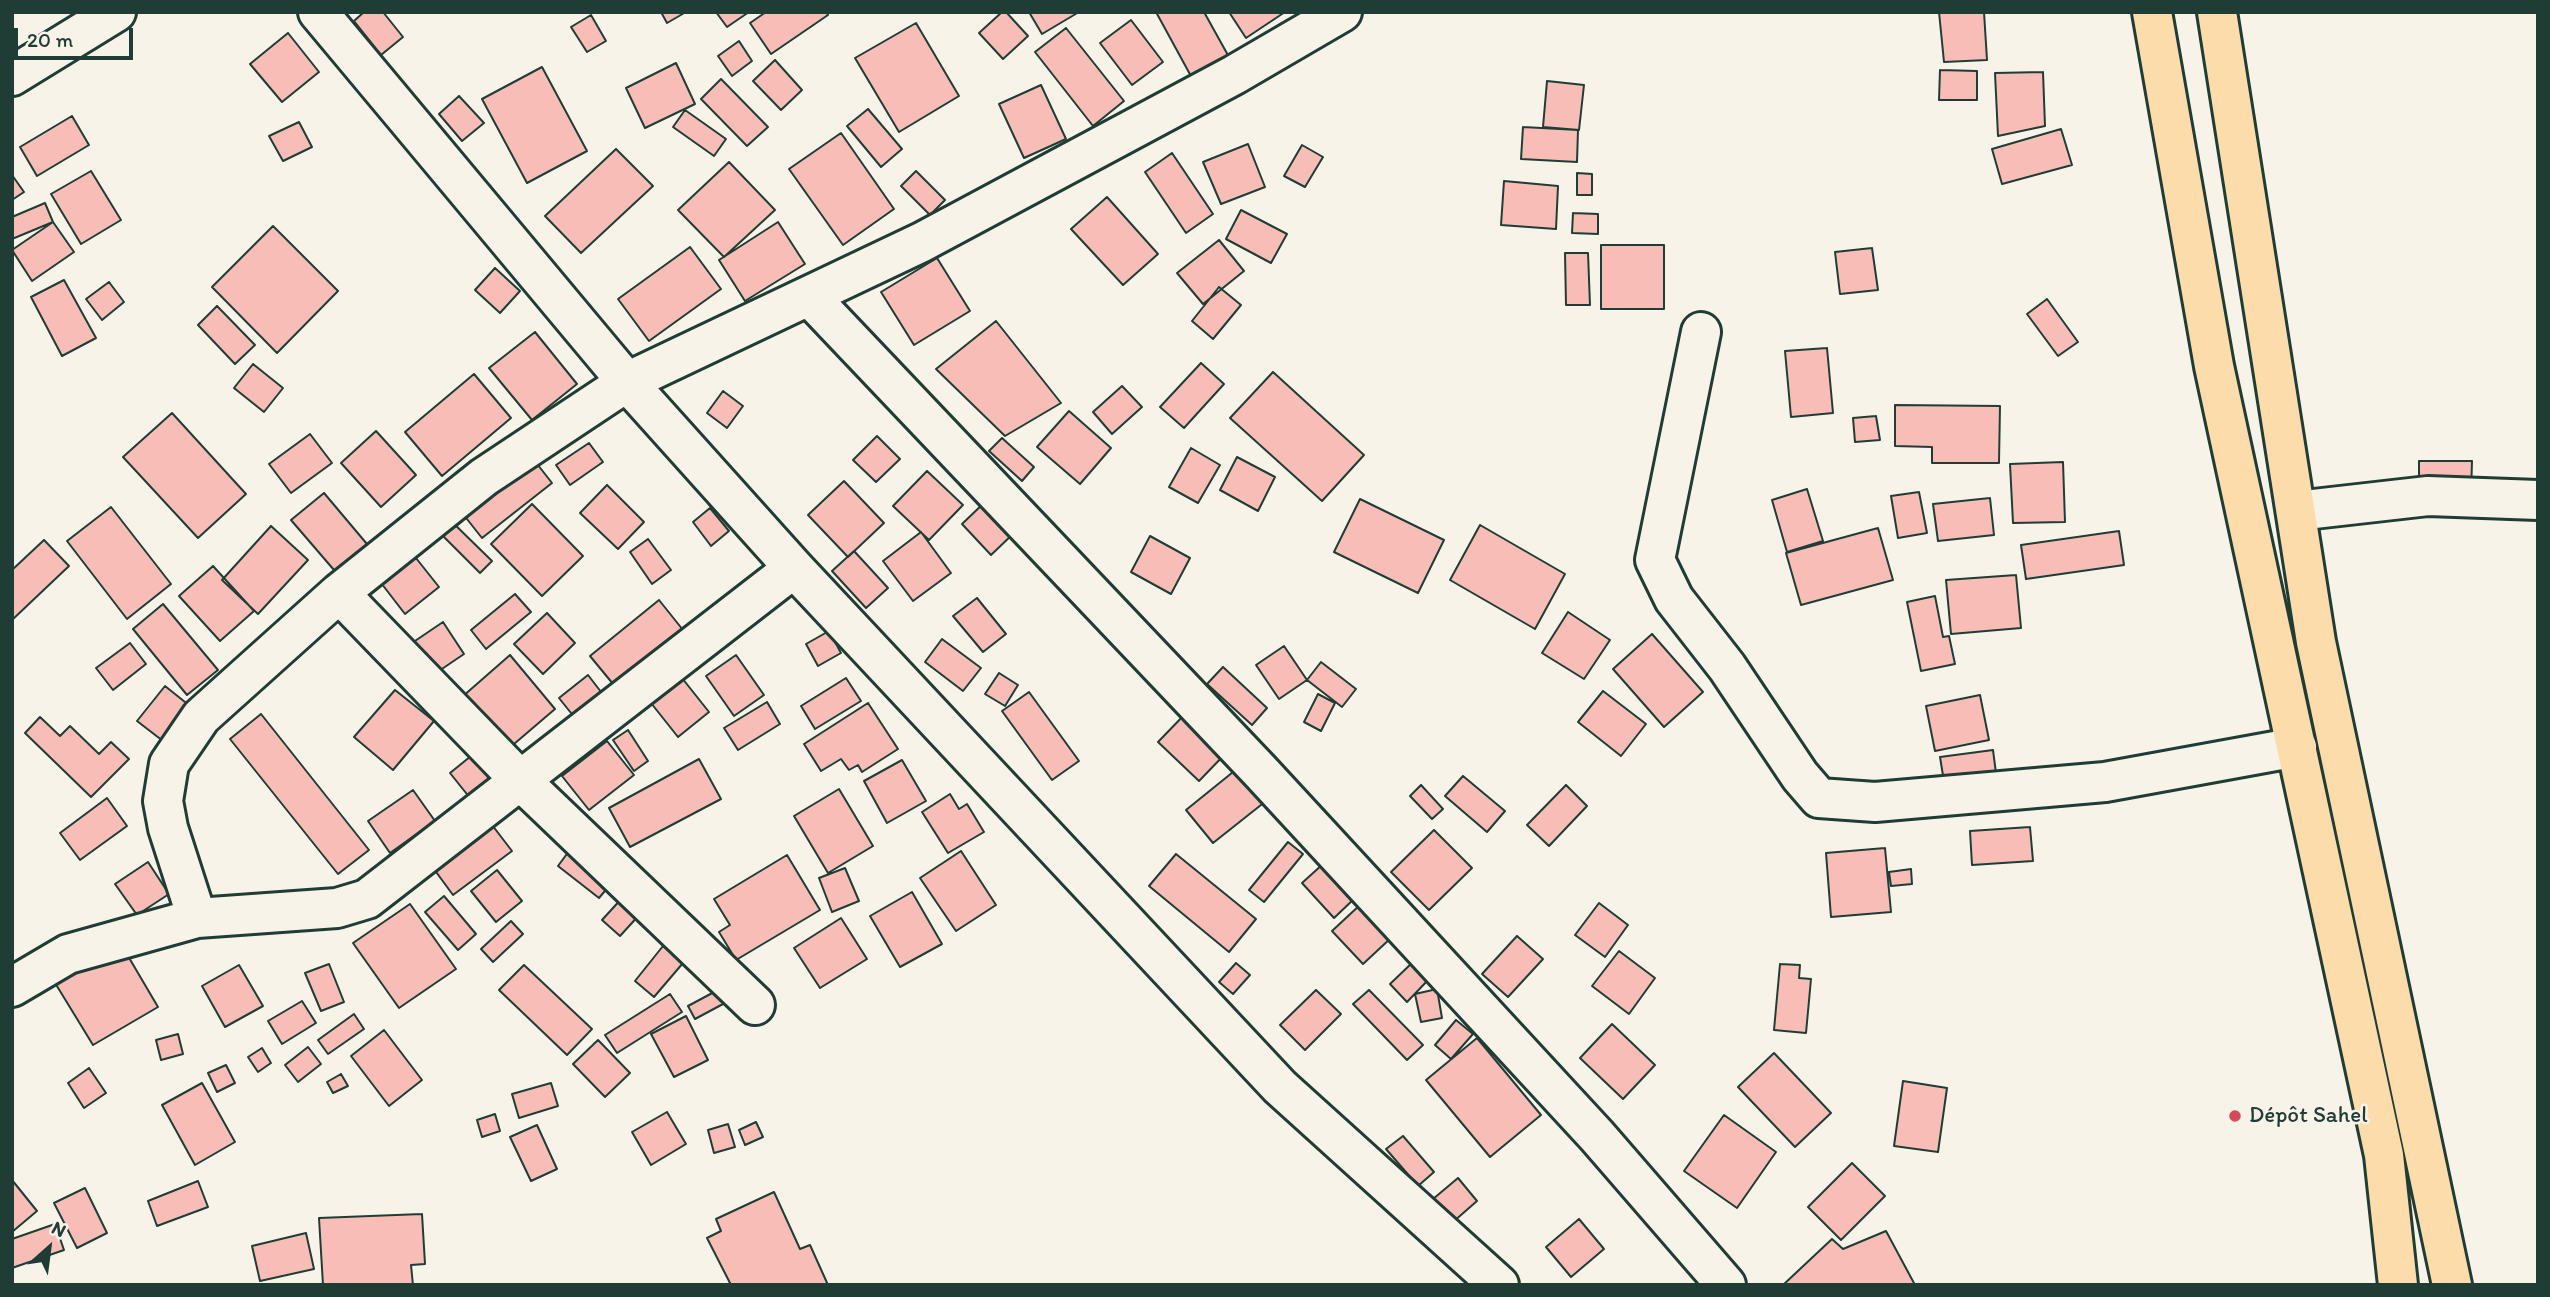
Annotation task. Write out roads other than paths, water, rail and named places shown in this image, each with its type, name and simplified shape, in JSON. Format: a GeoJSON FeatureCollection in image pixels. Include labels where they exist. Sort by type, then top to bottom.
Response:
{"type":"FeatureCollection","features":[{"type":"Feature","properties":{"kind":"main road"},"geometry":{"type":"LineString","coordinates":[[2152,12],[2214,366],[2384,1155],[2398,1285]]}},
{"type":"Feature","properties":{"kind":"main road"},"geometry":{"type":"LineString","coordinates":[[2217,12],[2316,642],[2452,1285]]}},
{"type":"Feature","properties":{"kind":"street"},"geometry":{"type":"LineString","coordinates":[[12,76],[116,12]]}},
{"type":"Feature","properties":{"kind":"street"},"geometry":{"type":"LineString","coordinates":[[318,12],[627,382],[793,569],[1280,1087],[1499,1285]]}},
{"type":"Feature","properties":{"kind":"street"},"geometry":{"type":"LineString","coordinates":[[197,918],[168,828],[163,801],[169,764],[201,717],[340,593],[484,477],[627,382],[922,242],[1234,75],[1342,12]]}},
{"type":"Feature","properties":{"kind":"street"},"geometry":{"type":"LineString","coordinates":[[809,296],[1270,781],[1597,1136],[1727,1285]]}},
{"type":"Feature","properties":{"kind":"street"},"geometry":{"type":"LineString","coordinates":[[1701,332],[1655,560],[1674,599],[1727,667],[1800,776],[1819,797],[1875,802],[2105,782],[2297,747]]}},
{"type":"Feature","properties":{"kind":"street"},"geometry":{"type":"LineString","coordinates":[[2296,511],[2428,496],[2538,500]]}},
{"type":"Feature","properties":{"kind":"street"},"geometry":{"type":"LineString","coordinates":[[12,987],[68,954],[197,918],[337,908],[367,899],[519,779],[649,684],[793,569]]}},
{"type":"Feature","properties":{"kind":"street"},"geometry":{"type":"LineString","coordinates":[[340,593],[519,779],[755,1005]]}},
{"type":"Feature","properties":{"kind":"place","name":"Dépôt Sahel"},"geometry":{"type":"Point","coordinates":[2235,1116]}}]}
